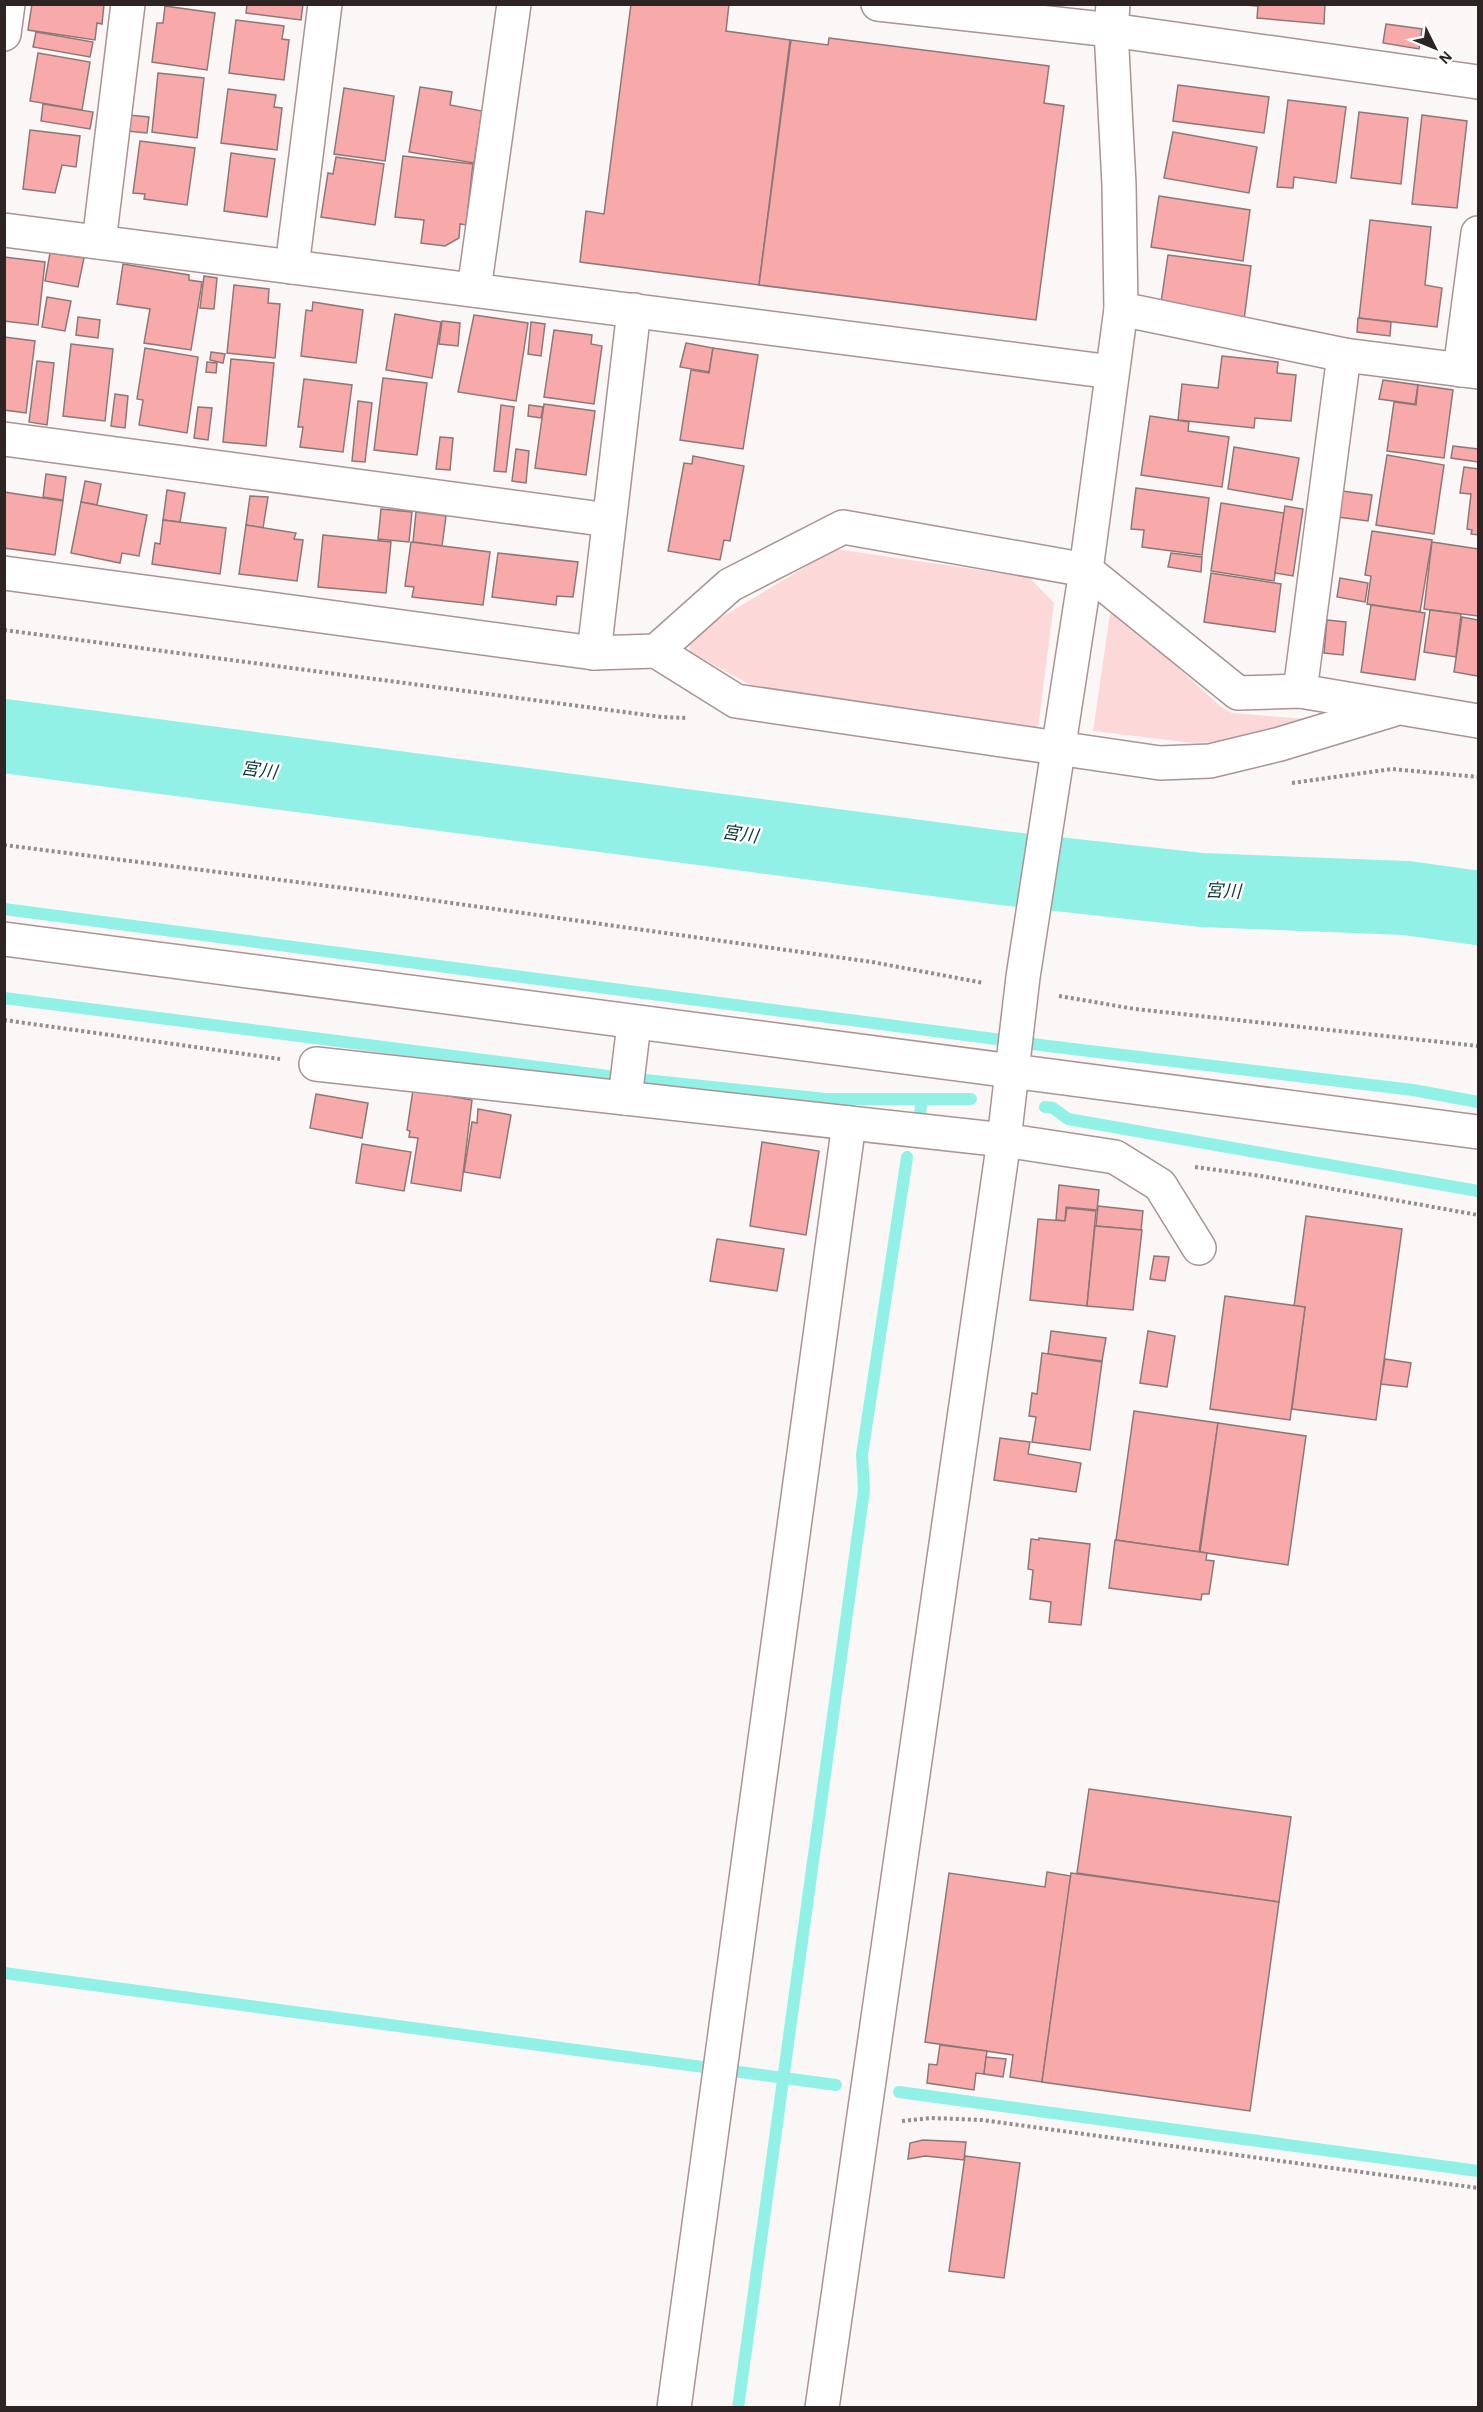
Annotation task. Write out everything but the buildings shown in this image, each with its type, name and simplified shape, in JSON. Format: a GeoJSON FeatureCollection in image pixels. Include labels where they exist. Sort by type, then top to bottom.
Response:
{"type":"FeatureCollection","features":[{"type":"Feature","properties":{"kind":"street"},"geometry":{"type":"LineString","coordinates":[[4,34],[8,4]]}},
{"type":"Feature","properties":{"kind":"street"},"geometry":{"type":"LineString","coordinates":[[99,242],[128,4]]}},
{"type":"Feature","properties":{"kind":"street"},"geometry":{"type":"LineString","coordinates":[[292,267],[326,4]]}},
{"type":"Feature","properties":{"kind":"street"},"geometry":{"type":"LineString","coordinates":[[474,290],[514,4]]}},
{"type":"Feature","properties":{"kind":"street"},"geometry":{"type":"LineString","coordinates":[[878,4],[1112,17],[1479,82]]}},
{"type":"Feature","properties":{"kind":"street"},"geometry":{"type":"LineString","coordinates":[[822,2408],[1004,1140],[1022,983],[1086,570],[1121,309],[1119,185],[1112,17]]}},
{"type":"Feature","properties":{"kind":"street"},"geometry":{"type":"LineString","coordinates":[[4,230],[1112,372]]}},
{"type":"Feature","properties":{"kind":"street"},"geometry":{"type":"LineString","coordinates":[[1121,309],[1344,355],[1470,371],[1479,233]]}},
{"type":"Feature","properties":{"kind":"street"},"geometry":{"type":"LineString","coordinates":[[594,653],[634,310]]}},
{"type":"Feature","properties":{"kind":"street"},"geometry":{"type":"LineString","coordinates":[[1300,692],[1344,355]]}},
{"type":"Feature","properties":{"kind":"street"},"geometry":{"type":"LineString","coordinates":[[4,439],[609,520]]}},
{"type":"Feature","properties":{"kind":"street"},"geometry":{"type":"LineString","coordinates":[[656,651],[730,585],[843,527],[1086,570],[1238,693],[1300,692],[1479,721]]}},
{"type":"Feature","properties":{"kind":"street"},"geometry":{"type":"LineString","coordinates":[[4,573],[594,653],[656,651],[736,701],[1056,758],[1160,763],[1210,760],[1280,744],[1399,708]]}},
{"type":"Feature","properties":{"kind":"street"},"geometry":{"type":"LineString","coordinates":[[4,939],[634,1024],[1014,1052],[1479,1132]]}},
{"type":"Feature","properties":{"kind":"street"},"geometry":{"type":"LineString","coordinates":[[627,1085],[634,1024]]}},
{"type":"Feature","properties":{"kind":"street"},"geometry":{"type":"LineString","coordinates":[[316,1064],[627,1085],[849,1123],[1004,1140],[1115,1158],[1160,1185],[1199,1248]]}},
{"type":"Feature","properties":{"kind":"street"},"geometry":{"type":"LineString","coordinates":[[674,2408],[849,1123]]}},
{"type":"Feature","properties":{"kind":"path"},"geometry":{"type":"LineString","coordinates":[[4,630],[662,717],[711,719],[736,701]]}},
{"type":"Feature","properties":{"kind":"path"},"geometry":{"type":"LineString","coordinates":[[1282,784],[1392,769],[1479,777]]}},
{"type":"Feature","properties":{"kind":"path"},"geometry":{"type":"LineString","coordinates":[[4,845],[352,889],[1022,983],[1135,1009],[1479,1046]]}},
{"type":"Feature","properties":{"kind":"path"},"geometry":{"type":"LineString","coordinates":[[4,1020],[316,1064]]}},
{"type":"Feature","properties":{"kind":"path"},"geometry":{"type":"LineString","coordinates":[[1194,1167],[1262,1176],[1479,1215]]}},
{"type":"Feature","properties":{"kind":"path"},"geometry":{"type":"LineString","coordinates":[[862,2125],[931,2118],[982,2120],[1479,2188]]}},
{"type":"Feature","properties":{"kind":"shaded area"},"geometry":{"type":"Polygon","coordinates":[[[835,549],[1029,577],[1054,603],[1038,729],[758,689],[690,652],[689,637],[835,549]]]}},
{"type":"Feature","properties":{"kind":"shaded area"},"geometry":{"type":"Polygon","coordinates":[[[1110,614],[1120,615],[1220,706],[1232,713],[1306,719],[1237,741],[1193,743],[1093,731],[1110,614]]]}},
{"type":"Feature","properties":{"kind":"waterway","name":"宮川"},"geometry":{"type":"LineString","coordinates":[[4,736],[1002,868],[1202,890],[1406,898],[1478,908]]}},
{"type":"Feature","properties":{"kind":"waterway"},"geometry":{"type":"LineString","coordinates":[[4,909],[1048,1046],[1413,1090],[1478,1102]]}},
{"type":"Feature","properties":{"kind":"waterway"},"geometry":{"type":"LineString","coordinates":[[4,998],[608,1076],[826,1099],[971,1099]]}},
{"type":"Feature","properties":{"kind":"waterway"},"geometry":{"type":"LineString","coordinates":[[920,1113],[922,1099]]}},
{"type":"Feature","properties":{"kind":"waterway"},"geometry":{"type":"LineString","coordinates":[[1045,1107],[1053,1108],[1068,1119],[1478,1191]]}},
{"type":"Feature","properties":{"kind":"waterway"},"geometry":{"type":"LineString","coordinates":[[738,2408],[864,1490],[862,1455],[907,1157]]}},
{"type":"Feature","properties":{"kind":"waterway"},"geometry":{"type":"LineString","coordinates":[[4,1973],[836,2085]]}},
{"type":"Feature","properties":{"kind":"waterway"},"geometry":{"type":"LineString","coordinates":[[899,2092],[1478,2171]]}}]}
